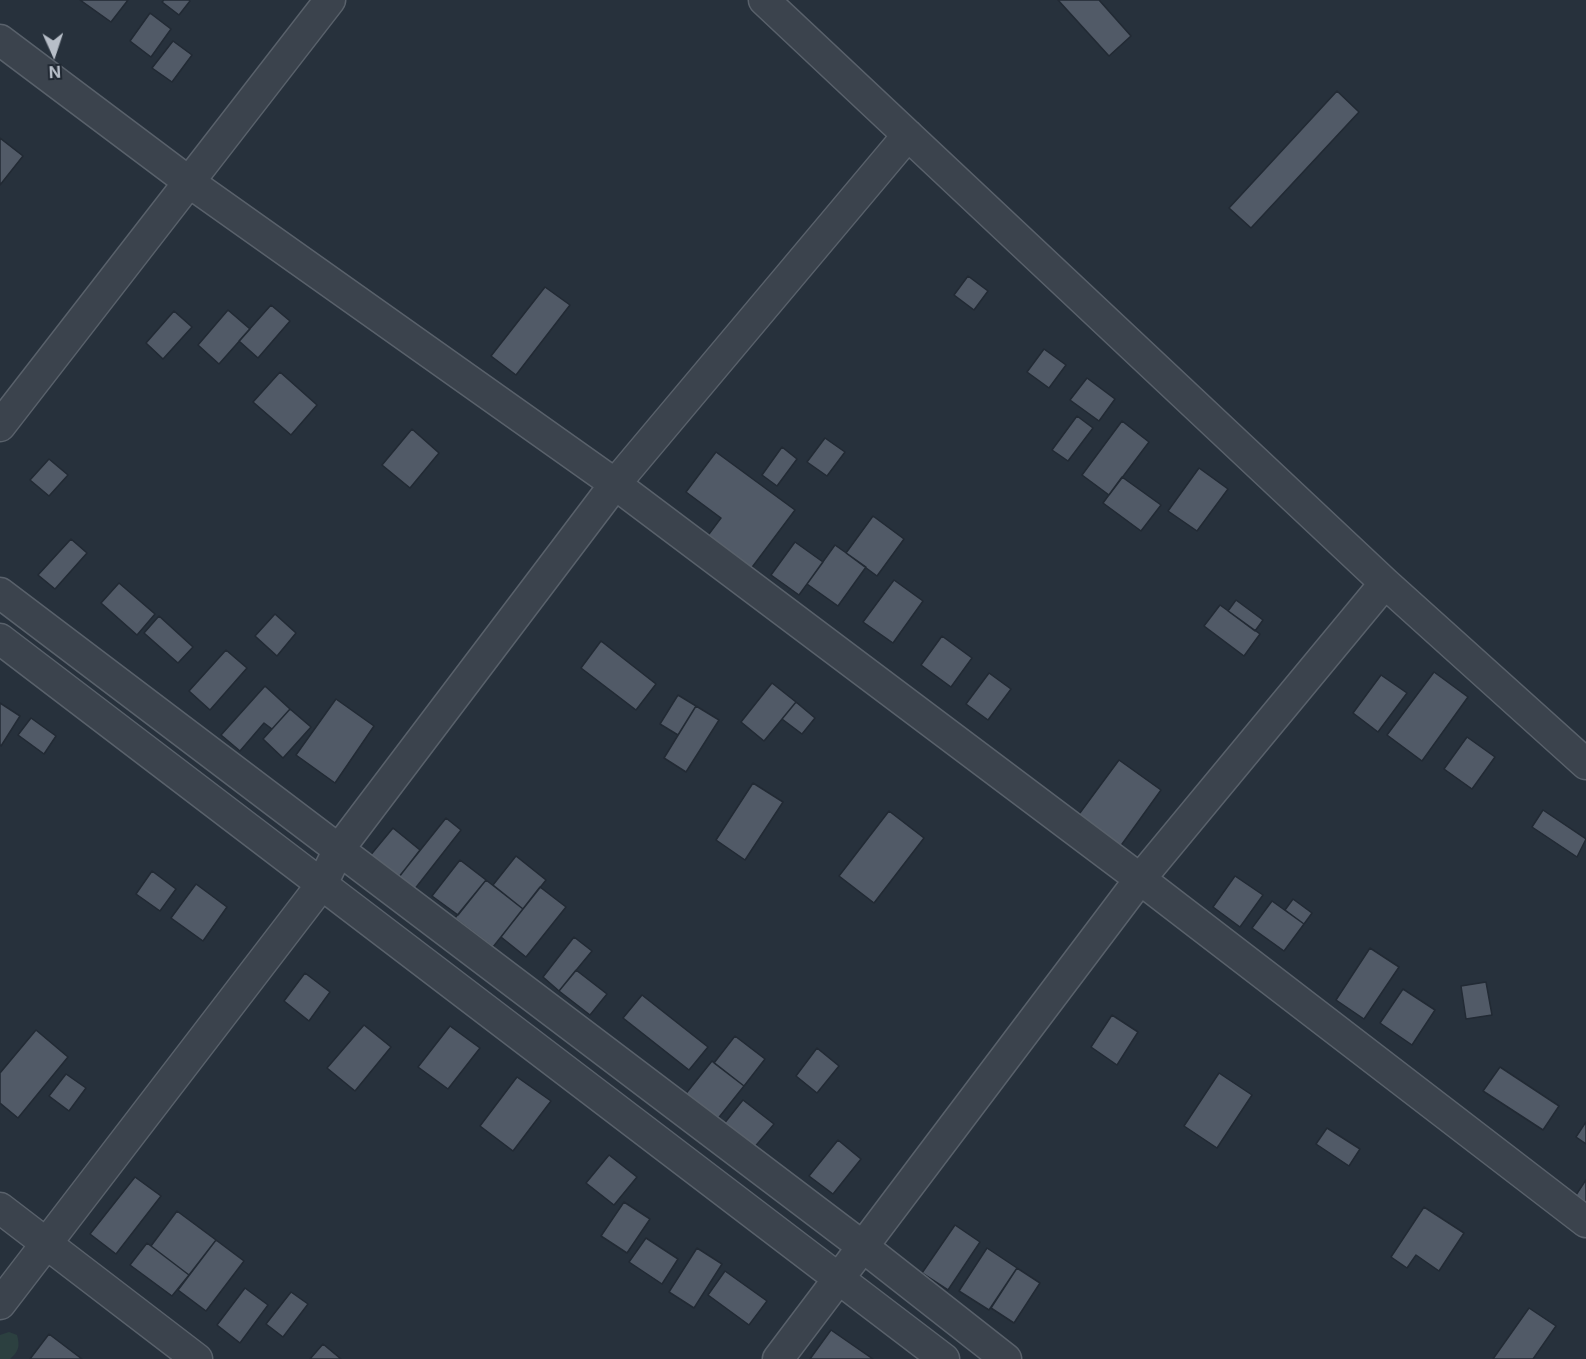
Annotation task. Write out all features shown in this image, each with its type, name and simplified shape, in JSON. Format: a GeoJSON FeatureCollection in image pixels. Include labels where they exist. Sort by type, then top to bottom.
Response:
{"type":"FeatureCollection","features":[{"type":"Feature","properties":{"kind":"street"},"geometry":{"type":"LineString","coordinates":[[0,426],[330,0]]}},
{"type":"Feature","properties":{"kind":"street"},"geometry":{"type":"LineString","coordinates":[[764,0],[1385,584],[1586,764]]}},
{"type":"Feature","properties":{"kind":"street"},"geometry":{"type":"LineString","coordinates":[[0,40],[189,182],[615,484],[1140,879],[1586,1222]]}},
{"type":"Feature","properties":{"kind":"street"},"geometry":{"type":"LineString","coordinates":[[0,1304],[45,1242],[322,884],[339,849],[615,484],[908,135]]}},
{"type":"Feature","properties":{"kind":"street"},"geometry":{"type":"LineString","coordinates":[[778,1359],[1140,879],[1385,584]]}},
{"type":"Feature","properties":{"kind":"street"},"geometry":{"type":"LineString","coordinates":[[0,593],[862,1246],[1006,1359]]}},
{"type":"Feature","properties":{"kind":"street"},"geometry":{"type":"LineString","coordinates":[[0,639],[944,1359]]}},
{"type":"Feature","properties":{"kind":"street"},"geometry":{"type":"LineString","coordinates":[[0,1208],[197,1359]]}},
{"type":"Feature","properties":{"kind":"green space"},"geometry":{"type":"Polygon","coordinates":[[[9,1332],[17,1335],[18,1348],[10,1359],[0,1359],[0,1335],[9,1332]]]}},
{"type":"Feature","properties":{"kind":"building"},"geometry":{"type":"Polygon","coordinates":[[[80,0],[128,0],[111,22],[80,0]]]}},
{"type":"Feature","properties":{"kind":"building"},"geometry":{"type":"Polygon","coordinates":[[[164,0],[190,1],[179,15],[162,2],[164,0]]]}},
{"type":"Feature","properties":{"kind":"building"},"geometry":{"type":"Polygon","coordinates":[[[1058,0],[1099,0],[1131,36],[1109,56],[1058,0]]]}},
{"type":"Feature","properties":{"kind":"building"},"geometry":{"type":"Polygon","coordinates":[[[150,13],[171,29],[151,57],[130,41],[150,13]]]}},
{"type":"Feature","properties":{"kind":"building"},"geometry":{"type":"Polygon","coordinates":[[[173,41],[192,55],[172,82],[152,68],[173,41]]]}},
{"type":"Feature","properties":{"kind":"building"},"geometry":{"type":"Polygon","coordinates":[[[1337,91],[1359,112],[1251,228],[1229,208],[1337,91]]]}},
{"type":"Feature","properties":{"kind":"building"},"geometry":{"type":"Polygon","coordinates":[[[0,138],[23,156],[0,185],[0,138]]]}},
{"type":"Feature","properties":{"kind":"building"},"geometry":{"type":"Polygon","coordinates":[[[968,276],[988,291],[974,310],[954,295],[968,276]]]}},
{"type":"Feature","properties":{"kind":"building"},"geometry":{"type":"Polygon","coordinates":[[[545,287],[570,305],[516,375],[491,356],[545,287]]]}},
{"type":"Feature","properties":{"kind":"building"},"geometry":{"type":"Polygon","coordinates":[[[271,305],[290,321],[258,358],[239,341],[271,305]]]}},
{"type":"Feature","properties":{"kind":"building"},"geometry":{"type":"Polygon","coordinates":[[[228,310],[250,329],[219,364],[198,345],[228,310]]]}},
{"type":"Feature","properties":{"kind":"building"},"geometry":{"type":"Polygon","coordinates":[[[174,311],[192,327],[163,359],[146,343],[174,311]]]}},
{"type":"Feature","properties":{"kind":"building"},"geometry":{"type":"Polygon","coordinates":[[[1044,349],[1066,365],[1049,388],[1027,372],[1044,349]]]}},
{"type":"Feature","properties":{"kind":"building"},"geometry":{"type":"Polygon","coordinates":[[[280,372],[317,405],[291,435],[253,402],[280,372]]]}},
{"type":"Feature","properties":{"kind":"building"},"geometry":{"type":"Polygon","coordinates":[[[1087,378],[1115,399],[1099,421],[1070,400],[1087,378]]]}},
{"type":"Feature","properties":{"kind":"building"},"geometry":{"type":"Polygon","coordinates":[[[1077,416],[1093,428],[1068,461],[1052,450],[1077,416]]]}},
{"type":"Feature","properties":{"kind":"building"},"geometry":{"type":"Polygon","coordinates":[[[1122,421],[1149,442],[1109,495],[1082,475],[1122,421]]]}},
{"type":"Feature","properties":{"kind":"building"},"geometry":{"type":"Polygon","coordinates":[[[412,429],[439,453],[410,488],[382,465],[412,429]]]}},
{"type":"Feature","properties":{"kind":"building"},"geometry":{"type":"Polygon","coordinates":[[[825,438],[845,452],[827,476],[807,462],[825,438]]]}},
{"type":"Feature","properties":{"kind":"building"},"geometry":{"type":"Polygon","coordinates":[[[782,447],[797,459],[777,486],[762,475],[782,447]]]}},
{"type":"Feature","properties":{"kind":"building"},"geometry":{"type":"Polygon","coordinates":[[[716,452],[795,510],[750,570],[706,538],[721,518],[686,492],[716,452]]]}},
{"type":"Feature","properties":{"kind":"building"},"geometry":{"type":"Polygon","coordinates":[[[49,459],[68,475],[49,496],[30,480],[49,459]]]}},
{"type":"Feature","properties":{"kind":"building"},"geometry":{"type":"Polygon","coordinates":[[[1199,468],[1228,489],[1197,531],[1168,511],[1199,468]]]}},
{"type":"Feature","properties":{"kind":"building"},"geometry":{"type":"Polygon","coordinates":[[[1122,477],[1161,505],[1141,531],[1103,503],[1122,477]]]}},
{"type":"Feature","properties":{"kind":"building"},"geometry":{"type":"Polygon","coordinates":[[[873,516],[904,539],[877,576],[846,553],[873,516]]]}},
{"type":"Feature","properties":{"kind":"building"},"geometry":{"type":"Polygon","coordinates":[[[71,539],[87,553],[55,589],[38,575],[71,539]]]}},
{"type":"Feature","properties":{"kind":"building"},"geometry":{"type":"Polygon","coordinates":[[[795,542],[823,562],[799,595],[771,575],[795,542]]]}},
{"type":"Feature","properties":{"kind":"building"},"geometry":{"type":"Polygon","coordinates":[[[835,545],[866,567],[838,606],[807,584],[835,545]]]}},
{"type":"Feature","properties":{"kind":"building"},"geometry":{"type":"Polygon","coordinates":[[[894,580],[923,601],[893,643],[863,622],[894,580]]]}},
{"type":"Feature","properties":{"kind":"building"},"geometry":{"type":"Polygon","coordinates":[[[119,583],[155,614],[137,635],[101,603],[119,583]]]}},
{"type":"Feature","properties":{"kind":"building"},"geometry":{"type":"Polygon","coordinates":[[[1236,600],[1263,620],[1255,631],[1228,611],[1236,600]]]}},
{"type":"Feature","properties":{"kind":"building"},"geometry":{"type":"Polygon","coordinates":[[[1220,605],[1260,634],[1244,656],[1204,626],[1220,605]]]}},
{"type":"Feature","properties":{"kind":"building"},"geometry":{"type":"Polygon","coordinates":[[[275,614],[296,633],[277,656],[255,636],[275,614]]]}},
{"type":"Feature","properties":{"kind":"building"},"geometry":{"type":"Polygon","coordinates":[[[159,616],[193,647],[178,663],[144,633],[159,616]]]}},
{"type":"Feature","properties":{"kind":"building"},"geometry":{"type":"Polygon","coordinates":[[[942,636],[972,658],[951,687],[921,665],[942,636]]]}},
{"type":"Feature","properties":{"kind":"building"},"geometry":{"type":"Polygon","coordinates":[[[601,641],[656,684],[636,710],[581,668],[601,641]]]}},
{"type":"Feature","properties":{"kind":"building"},"geometry":{"type":"Polygon","coordinates":[[[226,650],[247,668],[210,710],[189,691],[226,650]]]}},
{"type":"Feature","properties":{"kind":"building"},"geometry":{"type":"Polygon","coordinates":[[[1434,672],[1468,697],[1422,761],[1387,735],[1434,672]]]}},
{"type":"Feature","properties":{"kind":"building"},"geometry":{"type":"Polygon","coordinates":[[[989,673],[1011,689],[988,720],[966,704],[989,673]]]}},
{"type":"Feature","properties":{"kind":"building"},"geometry":{"type":"Polygon","coordinates":[[[1381,675],[1407,693],[1378,732],[1353,713],[1381,675]]]}},
{"type":"Feature","properties":{"kind":"building"},"geometry":{"type":"Polygon","coordinates":[[[772,683],[796,702],[764,741],[741,722],[772,683]]]}},
{"type":"Feature","properties":{"kind":"building"},"geometry":{"type":"Polygon","coordinates":[[[265,686],[290,709],[272,729],[264,723],[240,751],[221,735],[265,686]]]}},
{"type":"Feature","properties":{"kind":"building"},"geometry":{"type":"Polygon","coordinates":[[[678,695],[696,706],[678,735],[660,724],[678,695]]]}},
{"type":"Feature","properties":{"kind":"building"},"geometry":{"type":"Polygon","coordinates":[[[336,699],[374,726],[335,783],[296,755],[336,699]]]}},
{"type":"Feature","properties":{"kind":"building"},"geometry":{"type":"Polygon","coordinates":[[[796,702],[815,718],[802,734],[782,719],[796,702]]]}},
{"type":"Feature","properties":{"kind":"building"},"geometry":{"type":"Polygon","coordinates":[[[0,703],[20,716],[1,746],[0,745],[0,703]]]}},
{"type":"Feature","properties":{"kind":"building"},"geometry":{"type":"Polygon","coordinates":[[[696,706],[719,720],[686,772],[664,758],[696,706]]]}},
{"type":"Feature","properties":{"kind":"building"},"geometry":{"type":"Polygon","coordinates":[[[290,709],[311,727],[283,758],[263,739],[290,709]]]}},
{"type":"Feature","properties":{"kind":"building"},"geometry":{"type":"Polygon","coordinates":[[[31,718],[56,736],[44,754],[18,735],[31,718]]]}},
{"type":"Feature","properties":{"kind":"building"},"geometry":{"type":"Polygon","coordinates":[[[1467,737],[1495,757],[1472,789],[1444,769],[1467,737]]]}},
{"type":"Feature","properties":{"kind":"building"},"geometry":{"type":"Polygon","coordinates":[[[1119,760],[1161,790],[1117,851],[1074,821],[1119,760]]]}},
{"type":"Feature","properties":{"kind":"building"},"geometry":{"type":"Polygon","coordinates":[[[753,783],[783,802],[745,860],[716,840],[753,783]]]}},
{"type":"Feature","properties":{"kind":"building"},"geometry":{"type":"Polygon","coordinates":[[[1543,810],[1586,839],[1577,857],[1532,827],[1543,810]]]}},
{"type":"Feature","properties":{"kind":"building"},"geometry":{"type":"Polygon","coordinates":[[[889,811],[924,838],[874,903],[839,876],[889,811]]]}},
{"type":"Feature","properties":{"kind":"building"},"geometry":{"type":"Polygon","coordinates":[[[446,818],[461,830],[414,890],[398,878],[446,818]]]}},
{"type":"Feature","properties":{"kind":"building"},"geometry":{"type":"Polygon","coordinates":[[[393,828],[420,850],[392,886],[364,863],[393,828]]]}},
{"type":"Feature","properties":{"kind":"building"},"geometry":{"type":"Polygon","coordinates":[[[516,856],[546,880],[523,909],[493,885],[516,856]]]}},
{"type":"Feature","properties":{"kind":"building"},"geometry":{"type":"Polygon","coordinates":[[[460,860],[486,880],[458,915],[432,896],[460,860]]]}},
{"type":"Feature","properties":{"kind":"building"},"geometry":{"type":"Polygon","coordinates":[[[152,871],[176,889],[160,911],[136,894],[152,871]]]}},
{"type":"Feature","properties":{"kind":"building"},"geometry":{"type":"Polygon","coordinates":[[[1235,876],[1263,895],[1240,927],[1213,907],[1235,876]]]}},
{"type":"Feature","properties":{"kind":"building"},"geometry":{"type":"Polygon","coordinates":[[[486,880],[523,909],[493,947],[455,918],[486,880]]]}},
{"type":"Feature","properties":{"kind":"building"},"geometry":{"type":"Polygon","coordinates":[[[196,884],[227,907],[203,941],[171,918],[196,884]]]}},
{"type":"Feature","properties":{"kind":"building"},"geometry":{"type":"Polygon","coordinates":[[[540,887],[566,907],[526,957],[501,937],[540,887]]]}},
{"type":"Feature","properties":{"kind":"building"},"geometry":{"type":"Polygon","coordinates":[[[1293,899],[1312,913],[1304,924],[1285,910],[1293,899]]]}},
{"type":"Feature","properties":{"kind":"building"},"geometry":{"type":"Polygon","coordinates":[[[1272,901],[1304,924],[1284,951],[1252,928],[1272,901]]]}},
{"type":"Feature","properties":{"kind":"building"},"geometry":{"type":"Polygon","coordinates":[[[574,937],[592,951],[559,991],[543,977],[574,937]]]}},
{"type":"Feature","properties":{"kind":"building"},"geometry":{"type":"Polygon","coordinates":[[[1370,948],[1399,967],[1364,1019],[1336,1000],[1370,948]]]}},
{"type":"Feature","properties":{"kind":"building"},"geometry":{"type":"Polygon","coordinates":[[[576,970],[607,994],[590,1015],[559,991],[576,970]]]}},
{"type":"Feature","properties":{"kind":"building"},"geometry":{"type":"Polygon","coordinates":[[[305,973],[330,992],[309,1021],[284,1001],[305,973]]]}},
{"type":"Feature","properties":{"kind":"building"},"geometry":{"type":"Polygon","coordinates":[[[1486,982],[1492,1015],[1466,1019],[1461,986],[1486,982]]]}},
{"type":"Feature","properties":{"kind":"building"},"geometry":{"type":"Polygon","coordinates":[[[1403,989],[1435,1010],[1412,1045],[1380,1023],[1403,989]]]}},
{"type":"Feature","properties":{"kind":"building"},"geometry":{"type":"Polygon","coordinates":[[[642,995],[708,1047],[689,1070],[623,1018],[642,995]]]}},
{"type":"Feature","properties":{"kind":"building"},"geometry":{"type":"Polygon","coordinates":[[[1112,1015],[1138,1032],[1117,1065],[1091,1047],[1112,1015]]]}},
{"type":"Feature","properties":{"kind":"building"},"geometry":{"type":"Polygon","coordinates":[[[364,1025],[391,1047],[355,1091],[327,1068],[364,1025]]]}},
{"type":"Feature","properties":{"kind":"building"},"geometry":{"type":"Polygon","coordinates":[[[450,1026],[480,1048],[448,1089],[418,1067],[450,1026]]]}},
{"type":"Feature","properties":{"kind":"building"},"geometry":{"type":"Polygon","coordinates":[[[36,1030],[68,1057],[18,1118],[0,1103],[0,1073],[36,1030]]]}},
{"type":"Feature","properties":{"kind":"building"},"geometry":{"type":"Polygon","coordinates":[[[735,1036],[765,1059],[744,1086],[714,1063],[735,1036]]]}},
{"type":"Feature","properties":{"kind":"building"},"geometry":{"type":"Polygon","coordinates":[[[817,1048],[839,1066],[817,1093],[796,1076],[817,1048]]]}},
{"type":"Feature","properties":{"kind":"building"},"geometry":{"type":"Polygon","coordinates":[[[712,1061],[744,1086],[716,1121],[684,1096],[712,1061]]]}},
{"type":"Feature","properties":{"kind":"building"},"geometry":{"type":"Polygon","coordinates":[[[1500,1067],[1559,1106],[1543,1130],[1483,1091],[1500,1067]]]}},
{"type":"Feature","properties":{"kind":"building"},"geometry":{"type":"Polygon","coordinates":[[[1219,1073],[1252,1095],[1217,1148],[1184,1126],[1219,1073]]]}},
{"type":"Feature","properties":{"kind":"building"},"geometry":{"type":"Polygon","coordinates":[[[66,1074],[86,1088],[69,1111],[49,1096],[66,1074]]]}},
{"type":"Feature","properties":{"kind":"building"},"geometry":{"type":"Polygon","coordinates":[[[517,1077],[551,1101],[513,1151],[480,1126],[517,1077]]]}},
{"type":"Feature","properties":{"kind":"building"},"geometry":{"type":"Polygon","coordinates":[[[743,1100],[774,1124],[753,1149],[723,1125],[743,1100]]]}},
{"type":"Feature","properties":{"kind":"building"},"geometry":{"type":"Polygon","coordinates":[[[1586,1122],[1586,1144],[1576,1137],[1586,1122]]]}},
{"type":"Feature","properties":{"kind":"building"},"geometry":{"type":"Polygon","coordinates":[[[1327,1128],[1360,1149],[1349,1166],[1316,1144],[1327,1128]]]}},
{"type":"Feature","properties":{"kind":"building"},"geometry":{"type":"Polygon","coordinates":[[[838,1140],[861,1159],[833,1194],[809,1176],[838,1140]]]}},
{"type":"Feature","properties":{"kind":"building"},"geometry":{"type":"Polygon","coordinates":[[[609,1155],[637,1177],[614,1205],[586,1183],[609,1155]]]}},
{"type":"Feature","properties":{"kind":"building"},"geometry":{"type":"Polygon","coordinates":[[[135,1177],[161,1196],[116,1254],[90,1234],[135,1177]]]}},
{"type":"Feature","properties":{"kind":"building"},"geometry":{"type":"Polygon","coordinates":[[[1586,1180],[1586,1206],[1574,1198],[1586,1180]]]}},
{"type":"Feature","properties":{"kind":"building"},"geometry":{"type":"Polygon","coordinates":[[[624,1202],[650,1219],[627,1253],[601,1236],[624,1202]]]}},
{"type":"Feature","properties":{"kind":"building"},"geometry":{"type":"Polygon","coordinates":[[[1424,1207],[1464,1233],[1439,1271],[1416,1255],[1407,1268],[1391,1257],[1424,1207]]]}},
{"type":"Feature","properties":{"kind":"building"},"geometry":{"type":"Polygon","coordinates":[[[177,1211],[216,1240],[189,1275],[151,1246],[177,1211]]]}},
{"type":"Feature","properties":{"kind":"building"},"geometry":{"type":"Polygon","coordinates":[[[955,1225],[980,1242],[948,1290],[922,1273],[955,1225]]]}},
{"type":"Feature","properties":{"kind":"building"},"geometry":{"type":"Polygon","coordinates":[[[646,1238],[678,1259],[662,1284],[629,1262],[646,1238]]]}},
{"type":"Feature","properties":{"kind":"building"},"geometry":{"type":"Polygon","coordinates":[[[216,1240],[244,1261],[206,1311],[178,1290],[216,1240]]]}},
{"type":"Feature","properties":{"kind":"building"},"geometry":{"type":"Polygon","coordinates":[[[147,1243],[189,1275],[172,1296],[130,1265],[147,1243]]]}},
{"type":"Feature","properties":{"kind":"building"},"geometry":{"type":"Polygon","coordinates":[[[697,1248],[722,1264],[694,1308],[669,1292],[697,1248]]]}},
{"type":"Feature","properties":{"kind":"building"},"geometry":{"type":"Polygon","coordinates":[[[987,1248],[1017,1268],[989,1310],[959,1291],[987,1248]]]}},
{"type":"Feature","properties":{"kind":"building"},"geometry":{"type":"Polygon","coordinates":[[[1017,1268],[1040,1283],[1014,1323],[991,1308],[1017,1268]]]}},
{"type":"Feature","properties":{"kind":"building"},"geometry":{"type":"Polygon","coordinates":[[[725,1271],[767,1301],[749,1325],[708,1295],[725,1271]]]}},
{"type":"Feature","properties":{"kind":"building"},"geometry":{"type":"Polygon","coordinates":[[[245,1288],[268,1305],[240,1343],[217,1325],[245,1288]]]}},
{"type":"Feature","properties":{"kind":"building"},"geometry":{"type":"Polygon","coordinates":[[[291,1292],[308,1304],[283,1337],[266,1324],[291,1292]]]}},
{"type":"Feature","properties":{"kind":"building"},"geometry":{"type":"Polygon","coordinates":[[[1529,1308],[1556,1326],[1533,1359],[1493,1359],[1529,1308]]]}},
{"type":"Feature","properties":{"kind":"building"},"geometry":{"type":"Polygon","coordinates":[[[831,1330],[873,1359],[810,1359],[831,1330]]]}},
{"type":"Feature","properties":{"kind":"building"},"geometry":{"type":"Polygon","coordinates":[[[49,1334],[82,1359],[30,1359],[49,1334]]]}},
{"type":"Feature","properties":{"kind":"building"},"geometry":{"type":"Polygon","coordinates":[[[323,1344],[341,1359],[310,1359],[323,1344]]]}}]}
